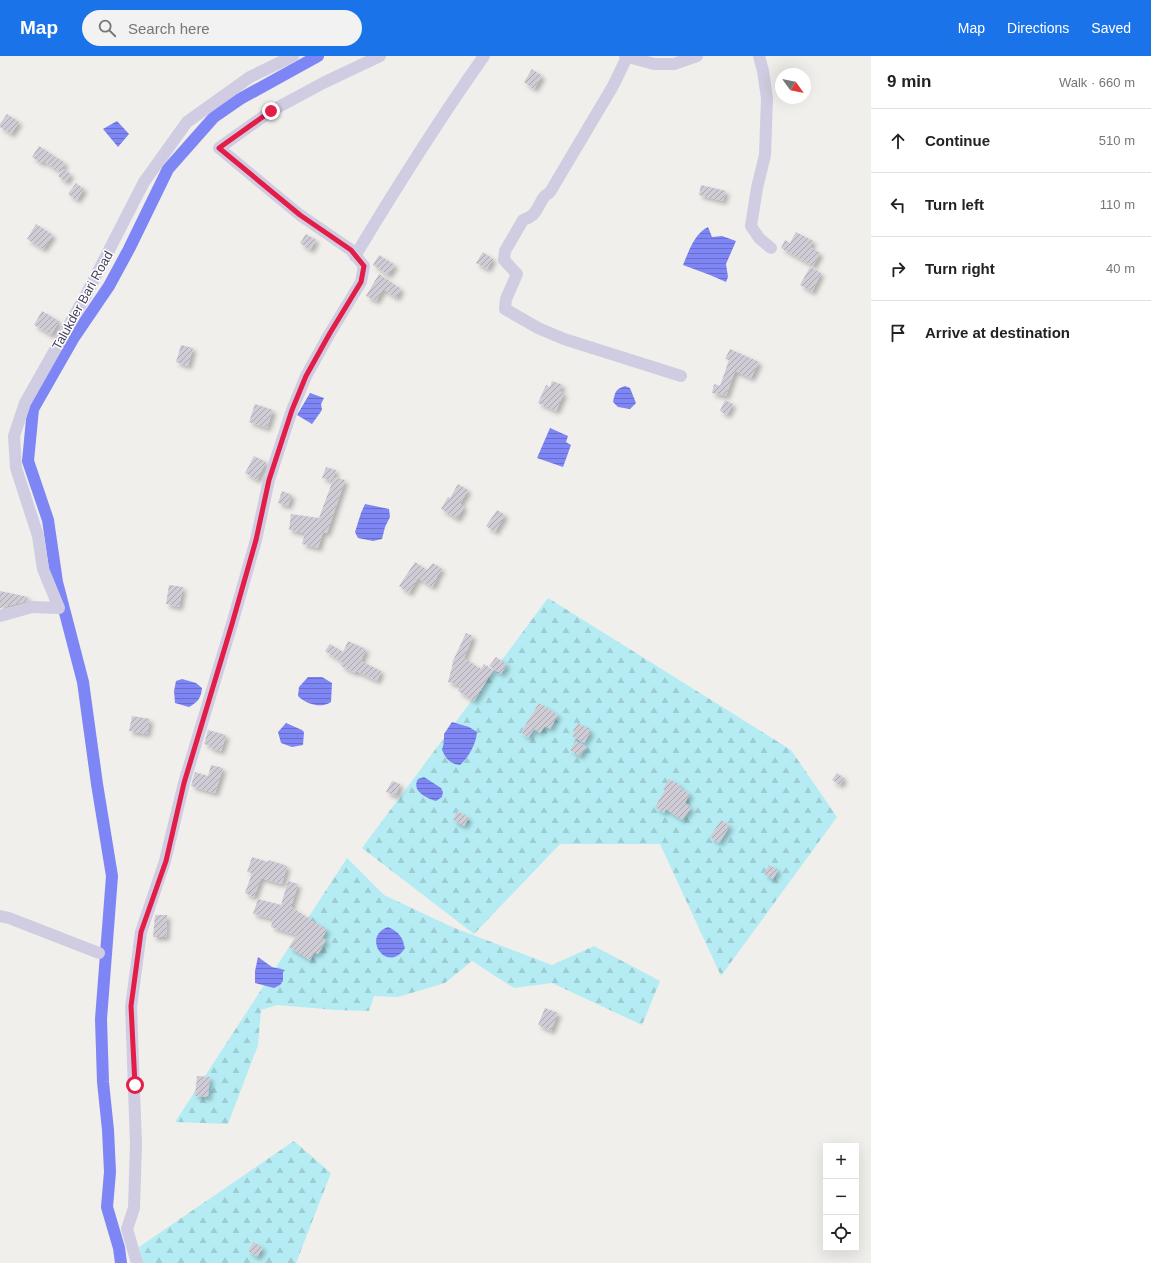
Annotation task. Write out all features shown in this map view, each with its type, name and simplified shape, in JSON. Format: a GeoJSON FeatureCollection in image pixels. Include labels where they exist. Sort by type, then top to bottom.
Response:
{"type":"FeatureCollection","features":[{"type":"Feature","properties":{"kind":"street","name":"Talukder Bari Road"},"geometry":{"type":"LineString","coordinates":[[0,616],[32,607],[59,608],[43,569],[38,536],[16,468],[14,436],[25,403],[86,295],[144,182],[187,122],[250,77],[293,56]]}},
{"type":"Feature","properties":{"kind":"street"},"geometry":{"type":"LineString","coordinates":[[137,1263],[127,1229],[134,1208],[136,1144],[131,1006],[141,932],[166,861],[184,783],[256,540],[269,480],[292,410],[306,376],[361,282],[364,266],[351,250],[300,215],[219,148],[271,111],[325,82],[380,56]]}},
{"type":"Feature","properties":{"kind":"street"},"geometry":{"type":"LineString","coordinates":[[355,256],[391,195],[442,116],[484,56]]}},
{"type":"Feature","properties":{"kind":"street"},"geometry":{"type":"LineString","coordinates":[[681,376],[564,339],[538,328],[505,309],[506,299],[517,274],[504,260],[505,251],[524,220],[529,218],[535,212],[541,205],[544,196],[550,192],[613,86],[626,57],[654,64],[674,64],[697,56]]}},
{"type":"Feature","properties":{"kind":"street"},"geometry":{"type":"LineString","coordinates":[[759,56],[767,98],[765,156],[757,188],[751,226],[759,238],[771,248]]}},
{"type":"Feature","properties":{"kind":"street"},"geometry":{"type":"LineString","coordinates":[[0,916],[9,918],[99,953]]}},
{"type":"Feature","properties":{"kind":"green space"},"geometry":{"type":"Polygon","coordinates":[[[548,598],[791,750],[837,817],[721,976],[660,844],[560,844],[474,934],[362,848],[548,598]]]}},
{"type":"Feature","properties":{"kind":"green space"},"geometry":{"type":"Polygon","coordinates":[[[347,858],[384,895],[452,927],[552,965],[594,946],[660,981],[642,1025],[552,983],[514,988],[472,961],[445,983],[398,997],[374,996],[369,1011],[277,1005],[261,1010],[258,1045],[228,1124],[175,1122],[347,858]]]}},
{"type":"Feature","properties":{"kind":"green space"},"geometry":{"type":"Polygon","coordinates":[[[294,1141],[331,1173],[296,1263],[143,1263],[139,1247],[294,1141]]]}},
{"type":"Feature","properties":{"kind":"shaded area"},"geometry":{"type":"Polygon","coordinates":[[[117,121],[129,134],[118,147],[103,129],[117,121]]]}},
{"type":"Feature","properties":{"kind":"shaded area"},"geometry":{"type":"Polygon","coordinates":[[[708,227],[712,237],[722,236],[736,241],[726,264],[728,277],[726,282],[683,265],[696,238],[708,227]]]}},
{"type":"Feature","properties":{"kind":"shaded area"},"geometry":{"type":"Polygon","coordinates":[[[625,386],[630,388],[636,403],[630,409],[618,407],[613,402],[614,396],[619,388],[625,386]]]}},
{"type":"Feature","properties":{"kind":"shaded area"},"geometry":{"type":"Polygon","coordinates":[[[310,393],[324,398],[321,404],[322,410],[312,424],[297,415],[310,393]]]}},
{"type":"Feature","properties":{"kind":"shaded area"},"geometry":{"type":"Polygon","coordinates":[[[550,428],[568,436],[566,442],[571,445],[563,467],[537,458],[550,428]]]}},
{"type":"Feature","properties":{"kind":"shaded area"},"geometry":{"type":"Polygon","coordinates":[[[365,504],[389,509],[390,517],[385,527],[382,539],[373,541],[358,538],[355,532],[365,504]]]}},
{"type":"Feature","properties":{"kind":"shaded area"},"geometry":{"type":"Polygon","coordinates":[[[308,677],[322,677],[332,683],[331,702],[323,705],[314,705],[298,696],[299,687],[308,677]]]}},
{"type":"Feature","properties":{"kind":"shaded area"},"geometry":{"type":"Polygon","coordinates":[[[182,679],[196,683],[202,688],[198,699],[189,707],[175,703],[174,691],[176,681],[182,679]]]}},
{"type":"Feature","properties":{"kind":"shaded area"},"geometry":{"type":"Polygon","coordinates":[[[452,722],[469,727],[477,732],[472,750],[460,765],[454,764],[449,760],[442,750],[444,734],[452,722]]]}},
{"type":"Feature","properties":{"kind":"shaded area"},"geometry":{"type":"Polygon","coordinates":[[[286,723],[304,732],[303,745],[292,747],[281,743],[278,732],[286,723]]]}},
{"type":"Feature","properties":{"kind":"shaded area"},"geometry":{"type":"Polygon","coordinates":[[[424,777],[441,788],[443,792],[442,797],[436,801],[424,796],[418,790],[416,783],[418,779],[424,777]]]}},
{"type":"Feature","properties":{"kind":"shaded area"},"geometry":{"type":"Polygon","coordinates":[[[388,927],[400,935],[405,948],[398,955],[391,958],[385,956],[380,951],[376,938],[380,932],[388,927]]]}},
{"type":"Feature","properties":{"kind":"shaded area"},"geometry":{"type":"Polygon","coordinates":[[[258,957],[272,967],[285,970],[283,972],[283,981],[280,985],[274,988],[255,983],[255,971],[258,957]]]}},
{"type":"Feature","properties":{"kind":"building"},"geometry":{"type":"Polygon","coordinates":[[[532,69],[542,76],[534,89],[524,82],[532,69]]]}},
{"type":"Feature","properties":{"kind":"building"},"geometry":{"type":"Polygon","coordinates":[[[7,114],[19,122],[11,134],[0,127],[0,124],[7,114]]]}},
{"type":"Feature","properties":{"kind":"building"},"geometry":{"type":"Polygon","coordinates":[[[39,146],[65,163],[60,172],[43,161],[41,163],[32,157],[39,146]]]}},
{"type":"Feature","properties":{"kind":"building"},"geometry":{"type":"Polygon","coordinates":[[[63,169],[71,174],[66,182],[58,176],[63,169]]]}},
{"type":"Feature","properties":{"kind":"building"},"geometry":{"type":"Polygon","coordinates":[[[76,183],[84,189],[77,200],[68,194],[76,183]]]}},
{"type":"Feature","properties":{"kind":"building"},"geometry":{"type":"Polygon","coordinates":[[[701,185],[726,191],[723,201],[699,195],[701,185]]]}},
{"type":"Feature","properties":{"kind":"building"},"geometry":{"type":"Polygon","coordinates":[[[36,224],[53,235],[43,249],[27,239],[36,224]]]}},
{"type":"Feature","properties":{"kind":"building"},"geometry":{"type":"Polygon","coordinates":[[[796,232],[813,241],[810,247],[820,253],[813,266],[781,248],[785,240],[790,243],[796,232]]]}},
{"type":"Feature","properties":{"kind":"building"},"geometry":{"type":"Polygon","coordinates":[[[306,234],[316,240],[310,250],[300,243],[306,234]]]}},
{"type":"Feature","properties":{"kind":"building"},"geometry":{"type":"Polygon","coordinates":[[[483,252],[493,259],[487,269],[476,263],[483,252]]]}},
{"type":"Feature","properties":{"kind":"building"},"geometry":{"type":"Polygon","coordinates":[[[379,255],[395,265],[388,275],[373,265],[379,255]]]}},
{"type":"Feature","properties":{"kind":"building"},"geometry":{"type":"Polygon","coordinates":[[[810,267],[821,273],[812,292],[800,285],[810,267]]]}},
{"type":"Feature","properties":{"kind":"building"},"geometry":{"type":"Polygon","coordinates":[[[379,274],[401,289],[396,298],[383,289],[376,301],[366,296],[379,274]]]}},
{"type":"Feature","properties":{"kind":"building"},"geometry":{"type":"Polygon","coordinates":[[[42,311],[59,321],[51,335],[34,325],[42,311]]]}},
{"type":"Feature","properties":{"kind":"building"},"geometry":{"type":"Polygon","coordinates":[[[181,345],[193,348],[188,366],[176,362],[181,345]]]}},
{"type":"Feature","properties":{"kind":"building"},"geometry":{"type":"Polygon","coordinates":[[[730,349],[759,362],[751,378],[735,371],[726,396],[712,393],[714,384],[720,386],[729,360],[725,359],[730,349]]]}},
{"type":"Feature","properties":{"kind":"building"},"geometry":{"type":"Polygon","coordinates":[[[552,381],[563,385],[559,391],[564,393],[556,411],[538,403],[546,385],[550,387],[552,381]]]}},
{"type":"Feature","properties":{"kind":"building"},"geometry":{"type":"Polygon","coordinates":[[[725,400],[733,404],[727,415],[720,411],[725,400]]]}},
{"type":"Feature","properties":{"kind":"building"},"geometry":{"type":"Polygon","coordinates":[[[255,404],[273,410],[267,428],[249,422],[255,404]]]}},
{"type":"Feature","properties":{"kind":"building"},"geometry":{"type":"Polygon","coordinates":[[[254,456],[266,462],[257,480],[245,473],[254,456]]]}},
{"type":"Feature","properties":{"kind":"building"},"geometry":{"type":"Polygon","coordinates":[[[326,467],[336,470],[332,481],[322,478],[326,467]]]}},
{"type":"Feature","properties":{"kind":"building"},"geometry":{"type":"Polygon","coordinates":[[[334,477],[345,480],[327,533],[323,532],[318,548],[302,544],[305,533],[289,530],[291,514],[319,518],[334,477]]]}},
{"type":"Feature","properties":{"kind":"building"},"geometry":{"type":"Polygon","coordinates":[[[458,484],[468,490],[460,504],[464,507],[457,519],[441,509],[448,497],[450,498],[458,484]]]}},
{"type":"Feature","properties":{"kind":"building"},"geometry":{"type":"Polygon","coordinates":[[[282,491],[292,495],[288,506],[278,503],[282,491]]]}},
{"type":"Feature","properties":{"kind":"building"},"geometry":{"type":"Polygon","coordinates":[[[497,510],[505,515],[495,532],[486,526],[497,510]]]}},
{"type":"Feature","properties":{"kind":"building"},"geometry":{"type":"Polygon","coordinates":[[[415,562],[427,570],[433,563],[442,569],[432,587],[418,578],[409,593],[399,586],[415,562]]]}},
{"type":"Feature","properties":{"kind":"building"},"geometry":{"type":"Polygon","coordinates":[[[169,585],[183,587],[179,607],[166,604],[169,585]]]}},
{"type":"Feature","properties":{"kind":"building"},"geometry":{"type":"Polygon","coordinates":[[[0,591],[28,597],[27,601],[0,608],[0,591]]]}},
{"type":"Feature","properties":{"kind":"building"},"geometry":{"type":"Polygon","coordinates":[[[466,633],[473,636],[464,658],[481,669],[484,664],[493,670],[474,701],[458,691],[461,686],[448,682],[452,663],[466,633]]]}},
{"type":"Feature","properties":{"kind":"building"},"geometry":{"type":"Polygon","coordinates":[[[348,641],[366,649],[361,661],[381,671],[377,681],[341,666],[342,662],[325,651],[330,644],[343,652],[348,641]]]}},
{"type":"Feature","properties":{"kind":"building"},"geometry":{"type":"Polygon","coordinates":[[[496,657],[507,665],[501,674],[489,666],[496,657]]]}},
{"type":"Feature","properties":{"kind":"building"},"geometry":{"type":"Polygon","coordinates":[[[539,703],[558,715],[550,729],[545,726],[540,733],[534,729],[528,738],[521,732],[539,703]]]}},
{"type":"Feature","properties":{"kind":"building"},"geometry":{"type":"Polygon","coordinates":[[[132,716],[150,719],[147,734],[129,731],[132,716]]]}},
{"type":"Feature","properties":{"kind":"building"},"geometry":{"type":"Polygon","coordinates":[[[578,723],[591,731],[584,743],[572,736],[578,723]]]}},
{"type":"Feature","properties":{"kind":"building"},"geometry":{"type":"Polygon","coordinates":[[[208,730],[226,735],[221,751],[210,748],[211,746],[204,744],[208,730]]]}},
{"type":"Feature","properties":{"kind":"building"},"geometry":{"type":"Polygon","coordinates":[[[576,741],[586,747],[580,756],[570,750],[576,741]]]}},
{"type":"Feature","properties":{"kind":"building"},"geometry":{"type":"Polygon","coordinates":[[[211,765],[223,768],[215,793],[191,786],[195,772],[208,776],[211,765]]]}},
{"type":"Feature","properties":{"kind":"building"},"geometry":{"type":"Polygon","coordinates":[[[837,773],[844,778],[840,785],[832,780],[837,773]]]}},
{"type":"Feature","properties":{"kind":"building"},"geometry":{"type":"Polygon","coordinates":[[[669,779],[680,785],[679,787],[690,794],[685,803],[691,808],[682,820],[666,809],[664,813],[655,807],[665,790],[663,789],[669,779]]]}},
{"type":"Feature","properties":{"kind":"building"},"geometry":{"type":"Polygon","coordinates":[[[392,781],[400,784],[396,796],[386,792],[392,781]]]}},
{"type":"Feature","properties":{"kind":"building"},"geometry":{"type":"Polygon","coordinates":[[[457,811],[469,818],[464,826],[453,820],[457,811]]]}},
{"type":"Feature","properties":{"kind":"building"},"geometry":{"type":"Polygon","coordinates":[[[721,820],[730,826],[719,843],[710,837],[721,820]]]}},
{"type":"Feature","properties":{"kind":"building"},"geometry":{"type":"Polygon","coordinates":[[[252,857],[268,862],[269,860],[287,866],[282,884],[261,878],[254,897],[245,893],[252,873],[247,872],[252,857]]]}},
{"type":"Feature","properties":{"kind":"building"},"geometry":{"type":"Polygon","coordinates":[[[769,865],[778,870],[773,879],[764,874],[769,865]]]}},
{"type":"Feature","properties":{"kind":"building"},"geometry":{"type":"Polygon","coordinates":[[[288,881],[298,884],[291,907],[327,930],[322,938],[326,940],[318,954],[314,952],[310,960],[289,947],[297,935],[271,927],[273,919],[253,914],[258,899],[281,905],[288,881]]]}},
{"type":"Feature","properties":{"kind":"building"},"geometry":{"type":"Polygon","coordinates":[[[155,915],[167,915],[166,937],[153,937],[155,915]]]}},
{"type":"Feature","properties":{"kind":"building"},"geometry":{"type":"Polygon","coordinates":[[[545,1008],[558,1013],[551,1031],[538,1025],[545,1008]]]}},
{"type":"Feature","properties":{"kind":"building"},"geometry":{"type":"Polygon","coordinates":[[[197,1076],[210,1077],[208,1097],[195,1096],[197,1076]]]}},
{"type":"Feature","properties":{"kind":"building"},"geometry":{"type":"Polygon","coordinates":[[[254,1242],[263,1248],[257,1257],[248,1251],[254,1242]]]}},
{"type":"Feature","properties":{"kind":"waterway"},"geometry":{"type":"LineString","coordinates":[[121,1263],[119,1248],[107,1207],[110,1172],[108,1130],[103,1082],[101,1019],[112,876],[97,784],[83,682],[57,582],[48,520],[28,461],[33,409],[73,339],[109,286],[168,169],[214,117],[240,99],[318,56]]}},
{"type":"Feature","properties":{"kind":"route"},"geometry":{"type":"LineString","coordinates":[[135,1085],[131,1006],[141,932],[166,861],[184,783],[256,540],[269,480],[292,410],[306,376],[361,282],[364,266],[351,250],[300,215],[219,148],[271,111]]}}]}
